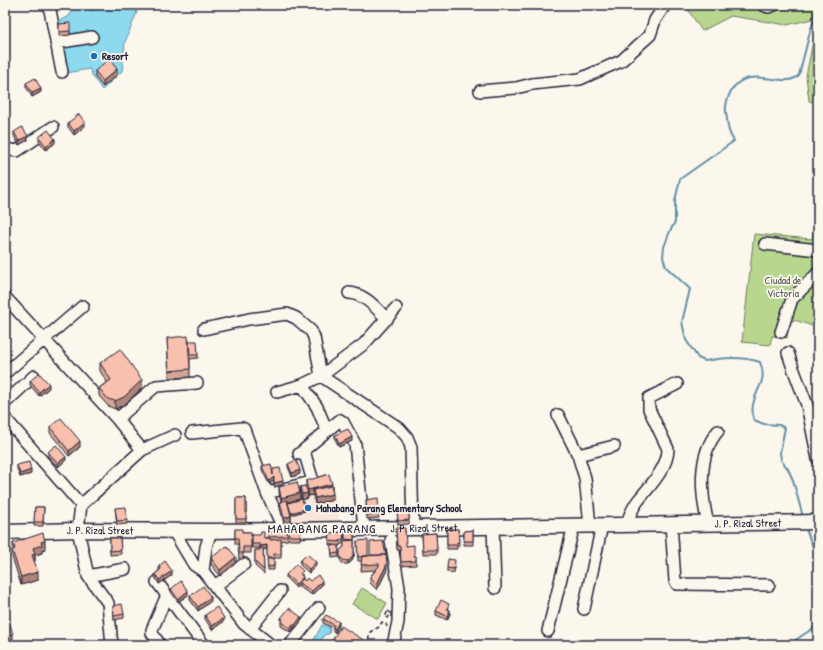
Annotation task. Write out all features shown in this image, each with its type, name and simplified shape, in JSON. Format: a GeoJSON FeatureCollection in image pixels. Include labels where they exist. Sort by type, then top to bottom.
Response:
{"type":"FeatureCollection","features":[{"type":"Feature","properties":{"kind":"main road","name":"J. P. Rizal Street"},"geometry":{"type":"LineString","coordinates":[[5,532],[78,530],[284,530],[818,522]]}},
{"type":"Feature","properties":{"kind":"street"},"geometry":{"type":"LineString","coordinates":[[50,5],[62,72]]}},
{"type":"Feature","properties":{"kind":"street"},"geometry":{"type":"LineString","coordinates":[[480,91],[516,88],[532,84],[580,79],[621,61],[650,35],[655,20],[665,5]]}},
{"type":"Feature","properties":{"kind":"street"},"geometry":{"type":"LineString","coordinates":[[763,5],[768,7],[774,5]]}},
{"type":"Feature","properties":{"kind":"street"},"geometry":{"type":"LineString","coordinates":[[56,43],[92,37]]}},
{"type":"Feature","properties":{"kind":"street"},"geometry":{"type":"LineString","coordinates":[[5,149],[16,151],[53,127]]}},
{"type":"Feature","properties":{"kind":"street"},"geometry":{"type":"LineString","coordinates":[[765,244],[818,250]]}},
{"type":"Feature","properties":{"kind":"street"},"geometry":{"type":"LineString","coordinates":[[782,332],[792,299],[818,273]]}},
{"type":"Feature","properties":{"kind":"street"},"geometry":{"type":"LineString","coordinates":[[349,294],[362,296],[387,319]]}},
{"type":"Feature","properties":{"kind":"street"},"geometry":{"type":"LineString","coordinates":[[5,297],[117,419],[142,450]]}},
{"type":"Feature","properties":{"kind":"street"},"geometry":{"type":"LineString","coordinates":[[5,373],[83,306]]}},
{"type":"Feature","properties":{"kind":"street"},"geometry":{"type":"LineString","coordinates":[[277,392],[302,385],[322,376],[364,344],[396,308]]}},
{"type":"Feature","properties":{"kind":"street"},"geometry":{"type":"LineString","coordinates":[[204,329],[249,319],[287,314],[296,318],[311,331],[314,337],[322,376],[399,428],[407,437],[411,448],[413,528]]}},
{"type":"Feature","properties":{"kind":"street"},"geometry":{"type":"LineString","coordinates":[[788,352],[792,368],[807,405],[818,459]]}},
{"type":"Feature","properties":{"kind":"street"},"geometry":{"type":"LineString","coordinates":[[5,403],[34,376]]}},
{"type":"Feature","properties":{"kind":"street"},"geometry":{"type":"LineString","coordinates":[[117,419],[156,386],[197,383]]}},
{"type":"Feature","properties":{"kind":"street"},"geometry":{"type":"LineString","coordinates":[[626,525],[637,503],[647,491],[666,462],[668,455],[668,449],[649,409],[649,398],[678,384]]}},
{"type":"Feature","properties":{"kind":"street"},"geometry":{"type":"LineString","coordinates":[[302,385],[317,407],[327,431]]}},
{"type":"Feature","properties":{"kind":"street"},"geometry":{"type":"LineString","coordinates":[[558,415],[578,455],[596,525],[584,609]]}},
{"type":"Feature","properties":{"kind":"street"},"geometry":{"type":"LineString","coordinates":[[5,418],[81,505]]}},
{"type":"Feature","properties":{"kind":"street"},"geometry":{"type":"LineString","coordinates":[[267,493],[311,482],[312,478],[301,453],[327,431],[342,421],[355,444],[364,528]]}},
{"type":"Feature","properties":{"kind":"street"},"geometry":{"type":"LineString","coordinates":[[192,433],[244,429],[267,493],[284,530]]}},
{"type":"Feature","properties":{"kind":"street"},"geometry":{"type":"LineString","coordinates":[[708,524],[702,484],[703,463],[713,436],[718,431]]}},
{"type":"Feature","properties":{"kind":"street"},"geometry":{"type":"LineString","coordinates":[[112,645],[108,603],[88,576],[78,530],[81,505],[142,450],[175,435]]}},
{"type":"Feature","properties":{"kind":"street"},"geometry":{"type":"LineString","coordinates":[[578,455],[614,446]]}},
{"type":"Feature","properties":{"kind":"street"},"geometry":{"type":"LineString","coordinates":[[671,524],[675,581],[677,584],[769,585]]}},
{"type":"Feature","properties":{"kind":"street"},"geometry":{"type":"LineString","coordinates":[[548,631],[574,525]]}},
{"type":"Feature","properties":{"kind":"street"},"geometry":{"type":"LineString","coordinates":[[493,526],[495,588]]}},
{"type":"Feature","properties":{"kind":"street"},"geometry":{"type":"LineString","coordinates":[[173,530],[194,566],[203,571],[235,613],[265,643]]}},
{"type":"Feature","properties":{"kind":"street"},"geometry":{"type":"LineString","coordinates":[[203,571],[206,547],[211,530]]}},
{"type":"Feature","properties":{"kind":"street"},"geometry":{"type":"LineString","coordinates":[[391,540],[399,588],[398,622],[393,645]]}},
{"type":"Feature","properties":{"kind":"street"},"geometry":{"type":"LineString","coordinates":[[184,548],[191,553],[197,554],[206,547]]}},
{"type":"Feature","properties":{"kind":"street"},"geometry":{"type":"LineString","coordinates":[[215,586],[244,564]]}},
{"type":"Feature","properties":{"kind":"street"},"geometry":{"type":"LineString","coordinates":[[88,576],[125,569]]}},
{"type":"Feature","properties":{"kind":"street"},"geometry":{"type":"LineString","coordinates":[[156,582],[204,645]]}},
{"type":"Feature","properties":{"kind":"street"},"geometry":{"type":"LineString","coordinates":[[250,629],[280,591]]}},
{"type":"Feature","properties":{"kind":"street"},"geometry":{"type":"LineString","coordinates":[[160,645],[152,633],[152,630],[167,596]]}},
{"type":"Feature","properties":{"kind":"street"},"geometry":{"type":"LineString","coordinates":[[290,645],[319,608]]}},
{"type":"Feature","properties":{"kind":"path"},"geometry":{"type":"LineString","coordinates":[[373,645],[368,638],[370,632],[382,622],[384,623],[386,617],[388,618],[391,613],[385,609]]}},
{"type":"Feature","properties":{"kind":"path"},"geometry":{"type":"LineString","coordinates":[[384,623],[386,624],[388,630]]}},
{"type":"Feature","properties":{"kind":"shaded area","name":"Mahabang Parang Elementary School"},"geometry":{"type":"Polygon","coordinates":[[[331,478],[340,522],[285,526],[274,493],[331,478]]]}},
{"type":"Feature","properties":{"kind":"green space"},"geometry":{"type":"Polygon","coordinates":[[[685,5],[817,5],[812,19],[787,25],[731,16],[702,31],[685,5]]]}},
{"type":"Feature","properties":{"kind":"green space"},"geometry":{"type":"Polygon","coordinates":[[[818,29],[818,103],[809,101],[806,76],[812,46],[818,29]]]}},
{"type":"Feature","properties":{"kind":"green space","name":"Ciudad de Victoria"},"geometry":{"type":"Polygon","coordinates":[[[818,204],[818,328],[795,320],[789,322],[787,338],[772,336],[770,345],[742,342],[754,234],[812,239],[818,204]]]}},
{"type":"Feature","properties":{"kind":"green space"},"geometry":{"type":"Polygon","coordinates":[[[362,588],[387,603],[378,619],[352,604],[362,588]]]}},
{"type":"Feature","properties":{"kind":"water","name":"Resort"},"geometry":{"type":"Polygon","coordinates":[[[77,5],[82,5],[91,11],[103,5],[132,5],[137,12],[125,42],[122,71],[102,90],[92,75],[90,69],[66,73],[58,21],[68,17],[77,5]]]}},
{"type":"Feature","properties":{"kind":"water"},"geometry":{"type":"Polygon","coordinates":[[[322,625],[329,627],[329,634],[324,635],[318,645],[311,645],[322,625]]]}},
{"type":"Feature","properties":{"kind":"building"},"geometry":{"type":"Polygon","coordinates":[[[70,23],[70,31],[59,32],[59,24],[70,23]]]}},
{"type":"Feature","properties":{"kind":"building"},"geometry":{"type":"Polygon","coordinates":[[[109,59],[117,69],[103,81],[95,71],[109,59]]]}},
{"type":"Feature","properties":{"kind":"building"},"geometry":{"type":"Polygon","coordinates":[[[35,78],[41,89],[32,93],[26,83],[35,78]]]}},
{"type":"Feature","properties":{"kind":"building"},"geometry":{"type":"Polygon","coordinates":[[[79,114],[85,122],[74,131],[68,123],[79,114]]]}},
{"type":"Feature","properties":{"kind":"building"},"geometry":{"type":"Polygon","coordinates":[[[22,127],[28,136],[19,141],[14,132],[22,127]]]}},
{"type":"Feature","properties":{"kind":"building"},"geometry":{"type":"Polygon","coordinates":[[[48,130],[55,139],[46,146],[39,137],[48,130]]]}},
{"type":"Feature","properties":{"kind":"building"},"geometry":{"type":"Polygon","coordinates":[[[188,336],[190,369],[169,371],[167,338],[188,336]]]}},
{"type":"Feature","properties":{"kind":"building"},"geometry":{"type":"Polygon","coordinates":[[[189,341],[197,341],[198,355],[190,355],[189,341]]]}},
{"type":"Feature","properties":{"kind":"building"},"geometry":{"type":"Polygon","coordinates":[[[120,349],[142,380],[124,397],[115,401],[108,399],[99,388],[111,380],[100,363],[120,349]]]}},
{"type":"Feature","properties":{"kind":"building"},"geometry":{"type":"Polygon","coordinates":[[[39,373],[49,384],[39,392],[30,381],[39,373]]]}},
{"type":"Feature","properties":{"kind":"building"},"geometry":{"type":"Polygon","coordinates":[[[61,418],[80,441],[69,451],[50,427],[61,418]]]}},
{"type":"Feature","properties":{"kind":"building"},"geometry":{"type":"Polygon","coordinates":[[[348,429],[352,437],[339,444],[335,435],[348,429]]]}},
{"type":"Feature","properties":{"kind":"building"},"geometry":{"type":"Polygon","coordinates":[[[56,445],[66,457],[58,463],[48,452],[56,445]]]}},
{"type":"Feature","properties":{"kind":"building"},"geometry":{"type":"Polygon","coordinates":[[[296,460],[300,470],[292,473],[288,464],[296,460]]]}},
{"type":"Feature","properties":{"kind":"building"},"geometry":{"type":"Polygon","coordinates":[[[29,462],[31,470],[20,474],[17,465],[29,462]]]}},
{"type":"Feature","properties":{"kind":"building"},"geometry":{"type":"Polygon","coordinates":[[[271,464],[273,475],[273,469],[280,468],[283,481],[274,483],[274,477],[269,481],[262,466],[271,464]]]}},
{"type":"Feature","properties":{"kind":"building"},"geometry":{"type":"Polygon","coordinates":[[[329,474],[332,484],[308,490],[306,481],[329,474]]]}},
{"type":"Feature","properties":{"kind":"building"},"geometry":{"type":"Polygon","coordinates":[[[297,482],[300,493],[281,498],[279,487],[297,482]]]}},
{"type":"Feature","properties":{"kind":"building"},"geometry":{"type":"Polygon","coordinates":[[[305,486],[308,493],[302,494],[300,487],[305,486]]]}},
{"type":"Feature","properties":{"kind":"building"},"geometry":{"type":"Polygon","coordinates":[[[331,486],[333,494],[315,498],[313,490],[331,486]]]}},
{"type":"Feature","properties":{"kind":"building"},"geometry":{"type":"Polygon","coordinates":[[[236,498],[246,498],[246,519],[236,519],[236,498]]]}},
{"type":"Feature","properties":{"kind":"building"},"geometry":{"type":"Polygon","coordinates":[[[378,498],[379,514],[367,515],[366,500],[378,498]]]}},
{"type":"Feature","properties":{"kind":"building"},"geometry":{"type":"Polygon","coordinates":[[[302,499],[305,509],[291,513],[288,503],[302,499]]]}},
{"type":"Feature","properties":{"kind":"building"},"geometry":{"type":"Polygon","coordinates":[[[287,500],[291,516],[284,518],[280,502],[287,500]]]}},
{"type":"Feature","properties":{"kind":"building"},"geometry":{"type":"Polygon","coordinates":[[[35,507],[44,507],[43,522],[34,522],[35,507]]]}},
{"type":"Feature","properties":{"kind":"building"},"geometry":{"type":"Polygon","coordinates":[[[126,507],[127,520],[117,521],[115,508],[126,507]]]}},
{"type":"Feature","properties":{"kind":"building"},"geometry":{"type":"Polygon","coordinates":[[[397,510],[409,510],[409,520],[398,521],[397,510]]]}},
{"type":"Feature","properties":{"kind":"building"},"geometry":{"type":"Polygon","coordinates":[[[345,527],[352,527],[354,540],[345,539],[345,527]]]}},
{"type":"Feature","properties":{"kind":"building"},"geometry":{"type":"Polygon","coordinates":[[[283,528],[288,536],[268,537],[268,529],[283,528]]]}},
{"type":"Feature","properties":{"kind":"building"},"geometry":{"type":"Polygon","coordinates":[[[285,528],[301,529],[300,536],[290,536],[285,528]]]}},
{"type":"Feature","properties":{"kind":"building"},"geometry":{"type":"Polygon","coordinates":[[[396,528],[405,528],[406,546],[414,545],[414,556],[416,556],[416,561],[401,562],[400,546],[397,546],[396,528]]]}},
{"type":"Feature","properties":{"kind":"building"},"geometry":{"type":"Polygon","coordinates":[[[235,529],[242,529],[242,532],[251,532],[251,547],[243,547],[243,553],[239,553],[238,538],[235,538],[235,529]]]}},
{"type":"Feature","properties":{"kind":"building"},"geometry":{"type":"Polygon","coordinates":[[[447,529],[458,529],[459,542],[456,543],[457,545],[447,545],[447,529]]]}},
{"type":"Feature","properties":{"kind":"building"},"geometry":{"type":"Polygon","coordinates":[[[473,530],[473,541],[464,541],[464,531],[473,530]]]}},
{"type":"Feature","properties":{"kind":"building"},"geometry":{"type":"Polygon","coordinates":[[[261,532],[264,532],[264,538],[270,538],[270,540],[281,539],[281,554],[274,554],[274,558],[267,558],[267,545],[260,546],[260,544],[252,544],[252,535],[260,535],[261,532]]]}},
{"type":"Feature","properties":{"kind":"building"},"geometry":{"type":"Polygon","coordinates":[[[344,532],[343,540],[340,540],[340,542],[329,541],[330,533],[344,532]]]}},
{"type":"Feature","properties":{"kind":"building"},"geometry":{"type":"Polygon","coordinates":[[[43,533],[45,541],[41,542],[42,545],[33,548],[35,554],[32,555],[38,572],[21,577],[12,550],[15,549],[13,543],[43,533]]]}},
{"type":"Feature","properties":{"kind":"building"},"geometry":{"type":"Polygon","coordinates":[[[436,533],[437,550],[423,550],[422,534],[436,533]]]}},
{"type":"Feature","properties":{"kind":"building"},"geometry":{"type":"Polygon","coordinates":[[[110,538],[120,538],[121,550],[110,551],[110,538]]]}},
{"type":"Feature","properties":{"kind":"building"},"geometry":{"type":"Polygon","coordinates":[[[354,540],[354,552],[352,558],[348,561],[343,560],[340,557],[340,550],[344,547],[344,541],[354,540]]]}},
{"type":"Feature","properties":{"kind":"building"},"geometry":{"type":"Polygon","coordinates":[[[368,540],[368,556],[358,557],[357,541],[368,540]]]}},
{"type":"Feature","properties":{"kind":"building"},"geometry":{"type":"Polygon","coordinates":[[[383,541],[386,555],[370,555],[370,542],[383,541]]]}},
{"type":"Feature","properties":{"kind":"building"},"geometry":{"type":"Polygon","coordinates":[[[338,545],[339,553],[332,554],[331,546],[338,545]]]}},
{"type":"Feature","properties":{"kind":"building"},"geometry":{"type":"Polygon","coordinates":[[[227,546],[236,557],[220,570],[211,558],[227,546]]]}},
{"type":"Feature","properties":{"kind":"building"},"geometry":{"type":"Polygon","coordinates":[[[260,548],[263,548],[264,570],[255,562],[255,550],[260,550],[260,548]]]}},
{"type":"Feature","properties":{"kind":"building"},"geometry":{"type":"Polygon","coordinates":[[[307,554],[316,562],[309,569],[300,561],[307,554]]]}},
{"type":"Feature","properties":{"kind":"building"},"geometry":{"type":"Polygon","coordinates":[[[386,555],[387,564],[377,584],[370,577],[379,564],[361,565],[362,556],[386,555]]]}},
{"type":"Feature","properties":{"kind":"building"},"geometry":{"type":"Polygon","coordinates":[[[267,559],[274,559],[274,566],[268,567],[267,559]]]}},
{"type":"Feature","properties":{"kind":"building"},"geometry":{"type":"Polygon","coordinates":[[[448,559],[455,560],[454,569],[447,568],[448,559]]]}},
{"type":"Feature","properties":{"kind":"building"},"geometry":{"type":"Polygon","coordinates":[[[165,561],[172,571],[159,580],[155,574],[161,569],[159,566],[165,561]]]}},
{"type":"Feature","properties":{"kind":"building"},"geometry":{"type":"Polygon","coordinates":[[[296,564],[303,571],[300,574],[303,577],[296,584],[286,575],[296,564]]]}},
{"type":"Feature","properties":{"kind":"building"},"geometry":{"type":"Polygon","coordinates":[[[318,575],[322,581],[312,591],[299,583],[303,579],[305,581],[307,578],[310,581],[318,575]]]}},
{"type":"Feature","properties":{"kind":"building"},"geometry":{"type":"Polygon","coordinates":[[[5,580],[8,586],[5,588],[5,580]]]}},
{"type":"Feature","properties":{"kind":"building"},"geometry":{"type":"Polygon","coordinates":[[[181,581],[188,591],[178,599],[171,589],[181,581]]]}},
{"type":"Feature","properties":{"kind":"building"},"geometry":{"type":"Polygon","coordinates":[[[203,586],[211,597],[198,607],[190,596],[203,586]]]}},
{"type":"Feature","properties":{"kind":"building"},"geometry":{"type":"Polygon","coordinates":[[[441,600],[449,604],[447,609],[450,610],[447,616],[436,611],[441,600]]]}},
{"type":"Feature","properties":{"kind":"building"},"geometry":{"type":"Polygon","coordinates":[[[122,604],[124,614],[114,616],[113,606],[122,604]]]}},
{"type":"Feature","properties":{"kind":"building"},"geometry":{"type":"Polygon","coordinates":[[[217,607],[224,618],[212,626],[205,615],[217,607]]]}},
{"type":"Feature","properties":{"kind":"building"},"geometry":{"type":"Polygon","coordinates":[[[5,608],[13,634],[5,637],[5,608]]]}},
{"type":"Feature","properties":{"kind":"building"},"geometry":{"type":"Polygon","coordinates":[[[289,608],[301,617],[295,625],[293,624],[290,628],[281,622],[283,619],[281,618],[289,608]]]}},
{"type":"Feature","properties":{"kind":"building"},"geometry":{"type":"Polygon","coordinates":[[[326,615],[339,622],[335,629],[333,628],[334,625],[323,619],[326,615]]]}},
{"type":"Feature","properties":{"kind":"building"},"geometry":{"type":"Polygon","coordinates":[[[341,626],[370,644],[330,644],[341,626]]]}},
{"type":"Feature","properties":{"kind":"waterway"},"geometry":{"type":"LineString","coordinates":[[803,517],[793,480],[788,469],[781,460],[780,452],[785,428],[779,425],[764,424],[754,420],[754,399],[761,384],[763,375],[760,362],[740,358],[705,361],[698,358],[686,340],[682,322],[690,289],[666,267],[663,257],[664,247],[675,222],[675,201],[680,179],[734,141],[729,131],[726,109],[731,91],[738,83],[747,79],[756,77],[784,80],[792,79],[799,75],[811,28],[818,10]]}},
{"type":"Feature","properties":{"kind":"waterway"},"geometry":{"type":"LineString","coordinates":[[805,527],[818,559]]}},
{"type":"Feature","properties":{"kind":"waterway"},"geometry":{"type":"LineString","coordinates":[[748,639],[753,643],[791,643],[818,625]]}},
{"type":"Feature","properties":{"kind":"place","name":"Resort"},"geometry":{"type":"Point","coordinates":[94,56]}},
{"type":"Feature","properties":{"kind":"place","name":"Mahabang Parang Elementary School"},"geometry":{"type":"Point","coordinates":[308,508]}},
{"type":"Feature","properties":{"kind":"district","name":"MAHABANG PARANG"},"geometry":{"type":"Point","coordinates":[322,528]}}]}
